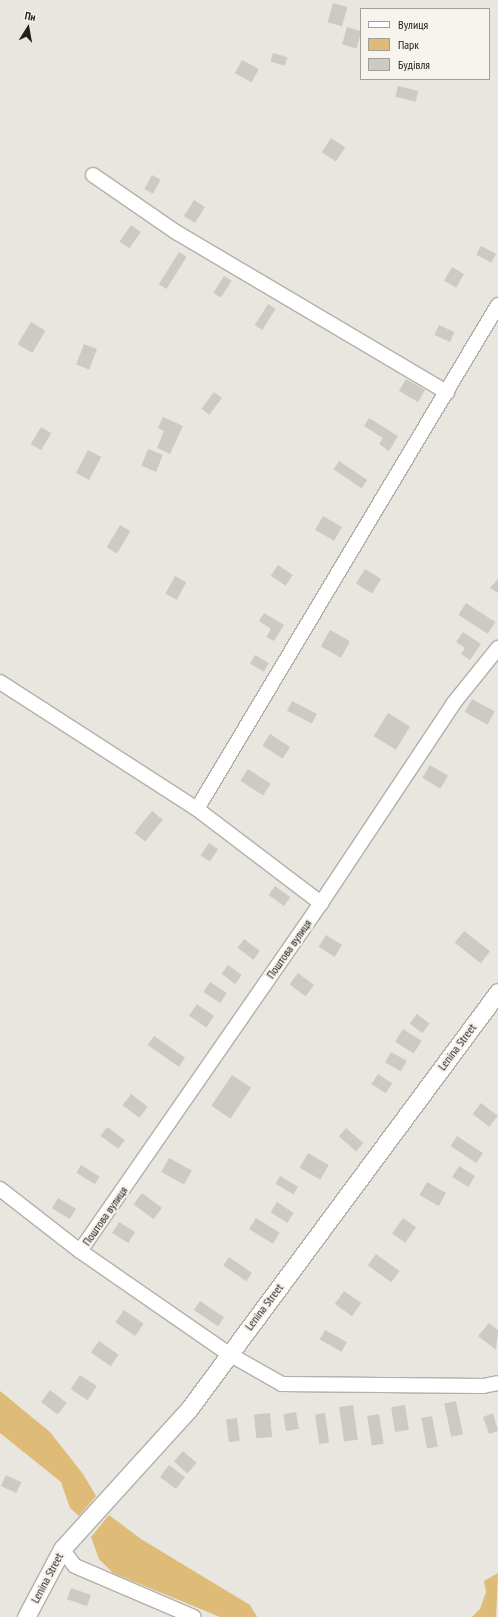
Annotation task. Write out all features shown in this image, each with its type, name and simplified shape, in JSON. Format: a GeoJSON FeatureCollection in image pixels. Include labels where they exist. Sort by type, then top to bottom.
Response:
{"type":"FeatureCollection","features":[{"type":"Feature","properties":{"kind":"street"},"geometry":{"type":"LineString","coordinates":[[93,175],[176,232],[447,392]]}},
{"type":"Feature","properties":{"kind":"street"},"geometry":{"type":"LineString","coordinates":[[197,809],[498,305]]}},
{"type":"Feature","properties":{"kind":"street","name":"Поштова вулиця"},"geometry":{"type":"LineString","coordinates":[[80,1251],[321,903],[453,704],[498,648]]}},
{"type":"Feature","properties":{"kind":"street"},"geometry":{"type":"LineString","coordinates":[[0,682],[197,809],[321,903]]}},
{"type":"Feature","properties":{"kind":"street","name":"Lenina Street"},"geometry":{"type":"LineString","coordinates":[[26,1617],[62,1549],[189,1409],[498,992]]}},
{"type":"Feature","properties":{"kind":"street"},"geometry":{"type":"LineString","coordinates":[[0,1189],[80,1251],[229,1354],[282,1384],[483,1386],[498,1383]]}},
{"type":"Feature","properties":{"kind":"street"},"geometry":{"type":"LineString","coordinates":[[62,1549],[74,1566],[194,1617]]}},
{"type":"Feature","properties":{"kind":"green space"},"geometry":{"type":"Polygon","coordinates":[[[0,1391],[50,1432],[83,1474],[96,1496],[79,1516],[70,1508],[61,1482],[0,1433],[0,1391]]]}},
{"type":"Feature","properties":{"kind":"green space"},"geometry":{"type":"Polygon","coordinates":[[[109,1515],[141,1539],[250,1605],[257,1617],[220,1617],[113,1573],[99,1559],[91,1537],[109,1515]]]}},
{"type":"Feature","properties":{"kind":"green space"},"geometry":{"type":"Polygon","coordinates":[[[498,1573],[496,1617],[472,1617],[480,1609],[486,1592],[484,1581],[498,1573]]]}},
{"type":"Feature","properties":{"kind":"building"},"geometry":{"type":"Polygon","coordinates":[[[333,3],[347,7],[342,26],[327,22],[333,3]]]}},
{"type":"Feature","properties":{"kind":"building"},"geometry":{"type":"Polygon","coordinates":[[[347,27],[360,31],[356,48],[342,44],[347,27]]]}},
{"type":"Feature","properties":{"kind":"building"},"geometry":{"type":"Polygon","coordinates":[[[273,53],[287,57],[285,66],[271,62],[273,53]]]}},
{"type":"Feature","properties":{"kind":"building"},"geometry":{"type":"Polygon","coordinates":[[[242,60],[259,69],[252,82],[235,73],[242,60]]]}},
{"type":"Feature","properties":{"kind":"building"},"geometry":{"type":"Polygon","coordinates":[[[398,86],[418,91],[416,102],[395,97],[398,86]]]}},
{"type":"Feature","properties":{"kind":"building"},"geometry":{"type":"Polygon","coordinates":[[[331,138],[345,147],[336,162],[322,152],[331,138]]]}},
{"type":"Feature","properties":{"kind":"building"},"geometry":{"type":"Polygon","coordinates":[[[152,175],[161,180],[153,194],[144,189],[152,175]]]}},
{"type":"Feature","properties":{"kind":"building"},"geometry":{"type":"Polygon","coordinates":[[[194,200],[205,207],[195,223],[184,216],[194,200]]]}},
{"type":"Feature","properties":{"kind":"building"},"geometry":{"type":"Polygon","coordinates":[[[131,225],[141,232],[129,248],[120,241],[131,225]]]}},
{"type":"Feature","properties":{"kind":"building"},"geometry":{"type":"Polygon","coordinates":[[[481,246],[496,254],[491,263],[476,255],[481,246]]]}},
{"type":"Feature","properties":{"kind":"building"},"geometry":{"type":"Polygon","coordinates":[[[179,252],[187,257],[166,289],[159,284],[179,252]]]}},
{"type":"Feature","properties":{"kind":"building"},"geometry":{"type":"Polygon","coordinates":[[[452,267],[464,274],[456,288],[444,281],[452,267]]]}},
{"type":"Feature","properties":{"kind":"building"},"geometry":{"type":"Polygon","coordinates":[[[224,276],[232,281],[221,298],[213,293],[224,276]]]}},
{"type":"Feature","properties":{"kind":"building"},"geometry":{"type":"Polygon","coordinates":[[[268,304],[276,309],[262,330],[255,325],[268,304]]]}},
{"type":"Feature","properties":{"kind":"building"},"geometry":{"type":"Polygon","coordinates":[[[31,322],[46,331],[32,353],[18,344],[31,322]]]}},
{"type":"Feature","properties":{"kind":"building"},"geometry":{"type":"Polygon","coordinates":[[[439,325],[455,332],[450,342],[435,335],[439,325]]]}},
{"type":"Feature","properties":{"kind":"building"},"geometry":{"type":"Polygon","coordinates":[[[84,344],[97,349],[89,370],[76,365],[84,344]]]}},
{"type":"Feature","properties":{"kind":"building"},"geometry":{"type":"Polygon","coordinates":[[[406,379],[425,390],[418,402],[399,391],[406,379]]]}},
{"type":"Feature","properties":{"kind":"building"},"geometry":{"type":"Polygon","coordinates":[[[214,392],[222,398],[209,415],[201,409],[214,392]]]}},
{"type":"Feature","properties":{"kind":"building"},"geometry":{"type":"Polygon","coordinates":[[[163,417],[183,426],[170,454],[157,448],[164,431],[158,428],[163,417]]]}},
{"type":"Feature","properties":{"kind":"building"},"geometry":{"type":"Polygon","coordinates":[[[369,418],[398,436],[389,451],[379,444],[383,438],[364,426],[369,418]]]}},
{"type":"Feature","properties":{"kind":"building"},"geometry":{"type":"Polygon","coordinates":[[[41,427],[51,433],[41,450],[31,444],[41,427]]]}},
{"type":"Feature","properties":{"kind":"building"},"geometry":{"type":"Polygon","coordinates":[[[148,449],[163,455],[156,472],[141,466],[148,449]]]}},
{"type":"Feature","properties":{"kind":"building"},"geometry":{"type":"Polygon","coordinates":[[[88,450],[101,457],[89,480],[76,473],[88,450]]]}},
{"type":"Feature","properties":{"kind":"building"},"geometry":{"type":"Polygon","coordinates":[[[339,461],[367,480],[362,488],[333,469],[339,461]]]}},
{"type":"Feature","properties":{"kind":"building"},"geometry":{"type":"Polygon","coordinates":[[[323,516],[342,527],[334,541],[315,530],[323,516]]]}},
{"type":"Feature","properties":{"kind":"building"},"geometry":{"type":"Polygon","coordinates":[[[120,525],[130,531],[117,553],[107,547],[120,525]]]}},
{"type":"Feature","properties":{"kind":"building"},"geometry":{"type":"Polygon","coordinates":[[[278,565],[293,575],[286,586],[271,576],[278,565]]]}},
{"type":"Feature","properties":{"kind":"building"},"geometry":{"type":"Polygon","coordinates":[[[365,569],[381,579],[372,593],[356,583],[365,569]]]}},
{"type":"Feature","properties":{"kind":"building"},"geometry":{"type":"Polygon","coordinates":[[[175,576],[186,582],[177,600],[165,593],[175,576]]]}},
{"type":"Feature","properties":{"kind":"building"},"geometry":{"type":"Polygon","coordinates":[[[498,579],[498,593],[490,588],[498,579]]]}},
{"type":"Feature","properties":{"kind":"building"},"geometry":{"type":"Polygon","coordinates":[[[466,603],[495,622],[488,634],[458,615],[466,603]]]}},
{"type":"Feature","properties":{"kind":"building"},"geometry":{"type":"Polygon","coordinates":[[[264,613],[284,625],[274,641],[266,637],[271,629],[259,621],[264,613]]]}},
{"type":"Feature","properties":{"kind":"building"},"geometry":{"type":"Polygon","coordinates":[[[330,630],[350,641],[341,658],[321,647],[330,630]]]}},
{"type":"Feature","properties":{"kind":"building"},"geometry":{"type":"Polygon","coordinates":[[[463,632],[481,644],[470,660],[461,654],[465,648],[456,642],[463,632]]]}},
{"type":"Feature","properties":{"kind":"building"},"geometry":{"type":"Polygon","coordinates":[[[255,655],[269,663],[264,672],[250,664],[255,655]]]}},
{"type":"Feature","properties":{"kind":"building"},"geometry":{"type":"Polygon","coordinates":[[[472,699],[495,712],[487,725],[465,712],[472,699]]]}},
{"type":"Feature","properties":{"kind":"building"},"geometry":{"type":"Polygon","coordinates":[[[292,701],[317,714],[312,724],[287,711],[292,701]]]}},
{"type":"Feature","properties":{"kind":"building"},"geometry":{"type":"Polygon","coordinates":[[[388,713],[410,727],[396,750],[374,736],[388,713]]]}},
{"type":"Feature","properties":{"kind":"building"},"geometry":{"type":"Polygon","coordinates":[[[270,734],[290,747],[283,759],[262,746],[270,734]]]}},
{"type":"Feature","properties":{"kind":"building"},"geometry":{"type":"Polygon","coordinates":[[[430,765],[448,776],[440,789],[422,778],[430,765]]]}},
{"type":"Feature","properties":{"kind":"building"},"geometry":{"type":"Polygon","coordinates":[[[248,769],[271,784],[263,795],[240,781],[248,769]]]}},
{"type":"Feature","properties":{"kind":"building"},"geometry":{"type":"Polygon","coordinates":[[[152,811],[163,820],[145,842],[134,833],[152,811]]]}},
{"type":"Feature","properties":{"kind":"building"},"geometry":{"type":"Polygon","coordinates":[[[209,843],[218,849],[210,862],[201,855],[209,843]]]}},
{"type":"Feature","properties":{"kind":"building"},"geometry":{"type":"Polygon","coordinates":[[[275,886],[290,897],[284,906],[269,895],[275,886]]]}},
{"type":"Feature","properties":{"kind":"building"},"geometry":{"type":"Polygon","coordinates":[[[464,931],[490,951],[481,963],[455,943],[464,931]]]}},
{"type":"Feature","properties":{"kind":"building"},"geometry":{"type":"Polygon","coordinates":[[[326,935],[342,945],[335,957],[319,947],[326,935]]]}},
{"type":"Feature","properties":{"kind":"building"},"geometry":{"type":"Polygon","coordinates":[[[244,939],[260,951],[253,960],[237,948],[244,939]]]}},
{"type":"Feature","properties":{"kind":"building"},"geometry":{"type":"Polygon","coordinates":[[[228,965],[242,975],[235,984],[222,974],[228,965]]]}},
{"type":"Feature","properties":{"kind":"building"},"geometry":{"type":"Polygon","coordinates":[[[298,973],[314,985],[306,996],[290,984],[298,973]]]}},
{"type":"Feature","properties":{"kind":"building"},"geometry":{"type":"Polygon","coordinates":[[[210,982],[227,993],[220,1003],[203,992],[210,982]]]}},
{"type":"Feature","properties":{"kind":"building"},"geometry":{"type":"Polygon","coordinates":[[[197,1004],[214,1016],[206,1028],[189,1015],[197,1004]]]}},
{"type":"Feature","properties":{"kind":"building"},"geometry":{"type":"Polygon","coordinates":[[[417,1014],[430,1024],[422,1033],[410,1023],[417,1014]]]}},
{"type":"Feature","properties":{"kind":"building"},"geometry":{"type":"Polygon","coordinates":[[[403,1029],[422,1041],[414,1053],[395,1042],[403,1029]]]}},
{"type":"Feature","properties":{"kind":"building"},"geometry":{"type":"Polygon","coordinates":[[[154,1036],[185,1058],[179,1067],[148,1045],[154,1036]]]}},
{"type":"Feature","properties":{"kind":"building"},"geometry":{"type":"Polygon","coordinates":[[[391,1052],[407,1061],[401,1071],[385,1062],[391,1052]]]}},
{"type":"Feature","properties":{"kind":"building"},"geometry":{"type":"Polygon","coordinates":[[[378,1074],[392,1083],[386,1093],[371,1084],[378,1074]]]}},
{"type":"Feature","properties":{"kind":"building"},"geometry":{"type":"Polygon","coordinates":[[[232,1075],[251,1088],[230,1119],[211,1106],[232,1075]]]}},
{"type":"Feature","properties":{"kind":"building"},"geometry":{"type":"Polygon","coordinates":[[[131,1094],[148,1107],[139,1118],[123,1105],[131,1094]]]}},
{"type":"Feature","properties":{"kind":"building"},"geometry":{"type":"Polygon","coordinates":[[[481,1103],[498,1116],[489,1127],[473,1114],[481,1103]]]}},
{"type":"Feature","properties":{"kind":"building"},"geometry":{"type":"Polygon","coordinates":[[[107,1127],[125,1140],[118,1149],[101,1136],[107,1127]]]}},
{"type":"Feature","properties":{"kind":"building"},"geometry":{"type":"Polygon","coordinates":[[[346,1128],[363,1143],[356,1151],[339,1136],[346,1128]]]}},
{"type":"Feature","properties":{"kind":"building"},"geometry":{"type":"Polygon","coordinates":[[[457,1136],[483,1153],[476,1163],[450,1146],[457,1136]]]}},
{"type":"Feature","properties":{"kind":"building"},"geometry":{"type":"Polygon","coordinates":[[[308,1153],[329,1165],[320,1180],[300,1168],[308,1153]]]}},
{"type":"Feature","properties":{"kind":"building"},"geometry":{"type":"Polygon","coordinates":[[[169,1158],[192,1171],[184,1185],[161,1172],[169,1158]]]}},
{"type":"Feature","properties":{"kind":"building"},"geometry":{"type":"Polygon","coordinates":[[[81,1165],[100,1177],[95,1184],[76,1173],[81,1165]]]}},
{"type":"Feature","properties":{"kind":"building"},"geometry":{"type":"Polygon","coordinates":[[[459,1166],[475,1176],[468,1187],[452,1177],[459,1166]]]}},
{"type":"Feature","properties":{"kind":"building"},"geometry":{"type":"Polygon","coordinates":[[[280,1176],[298,1187],[293,1195],[275,1184],[280,1176]]]}},
{"type":"Feature","properties":{"kind":"building"},"geometry":{"type":"Polygon","coordinates":[[[427,1182],[446,1193],[439,1206],[419,1195],[427,1182]]]}},
{"type":"Feature","properties":{"kind":"building"},"geometry":{"type":"Polygon","coordinates":[[[142,1193],[162,1208],[154,1219],[134,1204],[142,1193]]]}},
{"type":"Feature","properties":{"kind":"building"},"geometry":{"type":"Polygon","coordinates":[[[58,1198],[76,1209],[70,1219],[52,1208],[58,1198]]]}},
{"type":"Feature","properties":{"kind":"building"},"geometry":{"type":"Polygon","coordinates":[[[277,1202],[294,1213],[287,1223],[270,1212],[277,1202]]]}},
{"type":"Feature","properties":{"kind":"building"},"geometry":{"type":"Polygon","coordinates":[[[256,1218],[280,1233],[273,1244],[249,1229],[256,1218]]]}},
{"type":"Feature","properties":{"kind":"building"},"geometry":{"type":"Polygon","coordinates":[[[403,1218],[416,1227],[405,1243],[392,1234],[403,1218]]]}},
{"type":"Feature","properties":{"kind":"building"},"geometry":{"type":"Polygon","coordinates":[[[119,1222],[135,1232],[128,1243],[112,1233],[119,1222]]]}},
{"type":"Feature","properties":{"kind":"building"},"geometry":{"type":"Polygon","coordinates":[[[376,1254],[399,1271],[391,1282],[368,1265],[376,1254]]]}},
{"type":"Feature","properties":{"kind":"building"},"geometry":{"type":"Polygon","coordinates":[[[229,1257],[252,1273],[246,1281],[223,1265],[229,1257]]]}},
{"type":"Feature","properties":{"kind":"building"},"geometry":{"type":"Polygon","coordinates":[[[344,1291],[361,1303],[352,1316],[335,1304],[344,1291]]]}},
{"type":"Feature","properties":{"kind":"building"},"geometry":{"type":"Polygon","coordinates":[[[200,1301],[224,1317],[218,1326],[194,1310],[200,1301]]]}},
{"type":"Feature","properties":{"kind":"building"},"geometry":{"type":"Polygon","coordinates":[[[124,1310],[144,1324],[135,1336],[115,1322],[124,1310]]]}},
{"type":"Feature","properties":{"kind":"building"},"geometry":{"type":"Polygon","coordinates":[[[489,1323],[498,1330],[496,1350],[478,1336],[489,1323]]]}},
{"type":"Feature","properties":{"kind":"building"},"geometry":{"type":"Polygon","coordinates":[[[325,1330],[347,1342],[342,1352],[320,1340],[325,1330]]]}},
{"type":"Feature","properties":{"kind":"building"},"geometry":{"type":"Polygon","coordinates":[[[99,1341],[119,1355],[111,1366],[91,1352],[99,1341]]]}},
{"type":"Feature","properties":{"kind":"building"},"geometry":{"type":"Polygon","coordinates":[[[80,1375],[97,1386],[88,1400],[71,1389],[80,1375]]]}},
{"type":"Feature","properties":{"kind":"building"},"geometry":{"type":"Polygon","coordinates":[[[50,1390],[67,1403],[58,1415],[41,1402],[50,1390]]]}},
{"type":"Feature","properties":{"kind":"building"},"geometry":{"type":"Polygon","coordinates":[[[456,1401],[463,1434],[451,1437],[444,1403],[456,1401]]]}},
{"type":"Feature","properties":{"kind":"building"},"geometry":{"type":"Polygon","coordinates":[[[353,1405],[358,1440],[344,1442],[339,1407],[353,1405]]]}},
{"type":"Feature","properties":{"kind":"building"},"geometry":{"type":"Polygon","coordinates":[[[405,1405],[409,1430],[395,1432],[391,1407],[405,1405]]]}},
{"type":"Feature","properties":{"kind":"building"},"geometry":{"type":"Polygon","coordinates":[[[296,1412],[299,1429],[286,1431],[283,1414],[296,1412]]]}},
{"type":"Feature","properties":{"kind":"building"},"geometry":{"type":"Polygon","coordinates":[[[270,1413],[272,1437],[256,1438],[254,1414],[270,1413]]]}},
{"type":"Feature","properties":{"kind":"building"},"geometry":{"type":"Polygon","coordinates":[[[325,1413],[329,1443],[319,1444],[315,1414],[325,1413]]]}},
{"type":"Feature","properties":{"kind":"building"},"geometry":{"type":"Polygon","coordinates":[[[493,1413],[498,1431],[489,1434],[483,1417],[493,1413]]]}},
{"type":"Feature","properties":{"kind":"building"},"geometry":{"type":"Polygon","coordinates":[[[379,1414],[384,1444],[372,1446],[367,1416],[379,1414]]]}},
{"type":"Feature","properties":{"kind":"building"},"geometry":{"type":"Polygon","coordinates":[[[432,1416],[438,1446],[427,1449],[421,1418],[432,1416]]]}},
{"type":"Feature","properties":{"kind":"building"},"geometry":{"type":"Polygon","coordinates":[[[237,1418],[240,1441],[229,1442],[226,1419],[237,1418]]]}},
{"type":"Feature","properties":{"kind":"building"},"geometry":{"type":"Polygon","coordinates":[[[183,1451],[197,1463],[187,1473],[174,1462],[183,1451]]]}},
{"type":"Feature","properties":{"kind":"building"},"geometry":{"type":"Polygon","coordinates":[[[169,1465],[185,1477],[176,1489],[160,1477],[169,1465]]]}},
{"type":"Feature","properties":{"kind":"building"},"geometry":{"type":"Polygon","coordinates":[[[6,1475],[21,1482],[16,1493],[1,1486],[6,1475]]]}},
{"type":"Feature","properties":{"kind":"building"},"geometry":{"type":"Polygon","coordinates":[[[71,1588],[91,1595],[87,1606],[67,1599],[71,1588]]]}}]}
